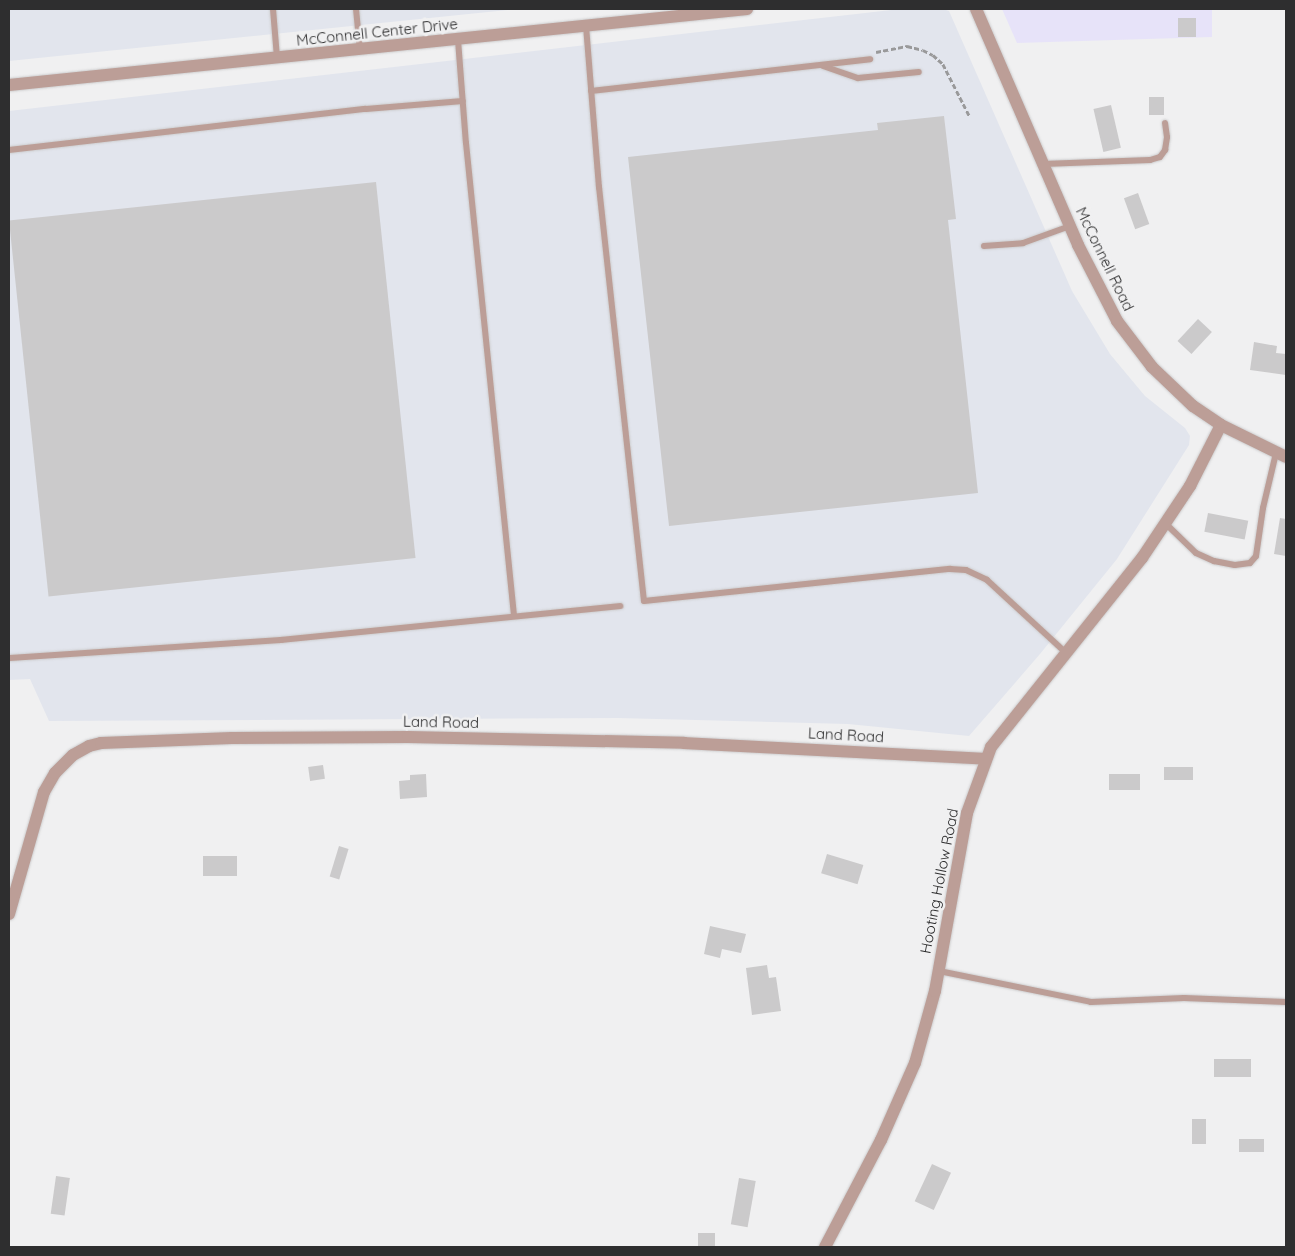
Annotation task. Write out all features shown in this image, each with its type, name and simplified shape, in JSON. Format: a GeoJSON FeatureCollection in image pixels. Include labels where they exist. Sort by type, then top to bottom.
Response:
{"type":"FeatureCollection","features":[{"type":"Feature","properties":{"kind":"street","name":"McConnell Center Drive"},"geometry":{"type":"LineString","coordinates":[[9,85],[747,9]]}},
{"type":"Feature","properties":{"kind":"street","name":"McConnell Road"},"geometry":{"type":"LineString","coordinates":[[976,9],[1070,226],[1117,321],[1152,367],[1193,406],[1221,425],[1281,455]]}},
{"type":"Feature","properties":{"kind":"street","name":"Hooting Hollow Road"},"geometry":{"type":"LineString","coordinates":[[825,1247],[881,1140],[915,1063],[939,971],[967,813],[991,746],[1142,558],[1190,486],[1221,425]]}},
{"type":"Feature","properties":{"kind":"street","name":"Land Road"},"geometry":{"type":"LineString","coordinates":[[9,914],[44,792],[55,773],[73,754],[89,746],[101,743],[232,738],[417,738],[684,743],[986,759]]}},
{"type":"Feature","properties":{"kind":"lane"},"geometry":{"type":"LineString","coordinates":[[273,9],[277,58]]}},
{"type":"Feature","properties":{"kind":"lane"},"geometry":{"type":"LineString","coordinates":[[356,9],[360,50]]}},
{"type":"Feature","properties":{"kind":"lane"},"geometry":{"type":"LineString","coordinates":[[586,26],[599,186],[644,601],[950,569],[966,570],[987,580],[1066,653]]}},
{"type":"Feature","properties":{"kind":"lane"},"geometry":{"type":"LineString","coordinates":[[458,40],[514,616]]}},
{"type":"Feature","properties":{"kind":"lane"},"geometry":{"type":"LineString","coordinates":[[591,90],[870,59]]}},
{"type":"Feature","properties":{"kind":"lane"},"geometry":{"type":"LineString","coordinates":[[820,65],[858,78],[919,72]]}},
{"type":"Feature","properties":{"kind":"lane"},"geometry":{"type":"LineString","coordinates":[[9,150],[366,109],[463,101]]}},
{"type":"Feature","properties":{"kind":"lane"},"geometry":{"type":"LineString","coordinates":[[1043,164],[1155,158],[1160,156],[1165,150],[1165,123]]}},
{"type":"Feature","properties":{"kind":"lane"},"geometry":{"type":"LineString","coordinates":[[984,246],[1023,243],[1070,226]]}},
{"type":"Feature","properties":{"kind":"lane"},"geometry":{"type":"LineString","coordinates":[[1165,523],[1182,542],[1205,557],[1236,565],[1250,564],[1256,556],[1263,508],[1281,455]]}},
{"type":"Feature","properties":{"kind":"lane"},"geometry":{"type":"LineString","coordinates":[[9,658],[281,640],[620,606]]}},
{"type":"Feature","properties":{"kind":"lane"},"geometry":{"type":"LineString","coordinates":[[939,971],[1092,1002],[1184,998],[1286,1002]]}},
{"type":"Feature","properties":{"kind":"shaded area"},"geometry":{"type":"Polygon","coordinates":[[[9,9],[517,9],[9,61],[9,9]]]}},
{"type":"Feature","properties":{"kind":"shaded area"},"geometry":{"type":"Polygon","coordinates":[[[900,9],[943,9],[949,11],[1072,291],[1110,354],[1145,396],[1185,428],[1190,436],[1189,445],[1117,559],[1040,654],[969,736],[848,724],[618,718],[49,721],[30,679],[9,680],[9,111],[900,9]]]}},
{"type":"Feature","properties":{"kind":"shaded area"},"geometry":{"type":"Polygon","coordinates":[[[1002,9],[1212,9],[1212,37],[1017,43],[1002,9]]]}},
{"type":"Feature","properties":{"kind":"building"},"geometry":{"type":"Polygon","coordinates":[[[1178,18],[1196,18],[1196,37],[1178,37],[1178,18]]]}},
{"type":"Feature","properties":{"kind":"building"},"geometry":{"type":"Polygon","coordinates":[[[1149,97],[1164,97],[1164,115],[1149,115],[1149,97]]]}},
{"type":"Feature","properties":{"kind":"building"},"geometry":{"type":"Polygon","coordinates":[[[1111,105],[1121,148],[1103,152],[1093,109],[1111,105]]]}},
{"type":"Feature","properties":{"kind":"building"},"geometry":{"type":"Polygon","coordinates":[[[944,116],[956,219],[948,220],[978,493],[669,526],[628,157],[878,130],[877,123],[944,116]]]}},
{"type":"Feature","properties":{"kind":"building"},"geometry":{"type":"Polygon","coordinates":[[[376,182],[416,558],[49,597],[9,221],[376,182]]]}},
{"type":"Feature","properties":{"kind":"building"},"geometry":{"type":"Polygon","coordinates":[[[1138,193],[1149,224],[1135,229],[1124,198],[1138,193]]]}},
{"type":"Feature","properties":{"kind":"building"},"geometry":{"type":"Polygon","coordinates":[[[1198,319],[1212,332],[1191,354],[1178,341],[1198,319]]]}},
{"type":"Feature","properties":{"kind":"building"},"geometry":{"type":"Polygon","coordinates":[[[1254,342],[1277,346],[1276,353],[1286,354],[1286,375],[1250,370],[1254,342]]]}},
{"type":"Feature","properties":{"kind":"building"},"geometry":{"type":"Polygon","coordinates":[[[1208,513],[1248,521],[1245,539],[1204,532],[1208,513]]]}},
{"type":"Feature","properties":{"kind":"building"},"geometry":{"type":"Polygon","coordinates":[[[1280,518],[1286,519],[1286,556],[1274,554],[1280,518]]]}},
{"type":"Feature","properties":{"kind":"building"},"geometry":{"type":"Polygon","coordinates":[[[323,765],[325,779],[310,781],[308,767],[323,765]]]}},
{"type":"Feature","properties":{"kind":"building"},"geometry":{"type":"Polygon","coordinates":[[[1164,767],[1193,767],[1193,780],[1164,780],[1164,767]]]}},
{"type":"Feature","properties":{"kind":"building"},"geometry":{"type":"Polygon","coordinates":[[[426,774],[427,797],[400,799],[399,781],[410,780],[410,775],[426,774]]]}},
{"type":"Feature","properties":{"kind":"building"},"geometry":{"type":"Polygon","coordinates":[[[1109,774],[1140,774],[1140,790],[1109,790],[1109,774]]]}},
{"type":"Feature","properties":{"kind":"building"},"geometry":{"type":"Polygon","coordinates":[[[339,846],[349,849],[339,880],[330,877],[339,846]]]}},
{"type":"Feature","properties":{"kind":"building"},"geometry":{"type":"Polygon","coordinates":[[[827,854],[863,865],[857,884],[821,873],[827,854]]]}},
{"type":"Feature","properties":{"kind":"building"},"geometry":{"type":"Polygon","coordinates":[[[203,856],[237,856],[237,876],[203,876],[203,856]]]}},
{"type":"Feature","properties":{"kind":"building"},"geometry":{"type":"Polygon","coordinates":[[[710,926],[746,934],[741,953],[722,949],[720,958],[704,954],[710,926]]]}},
{"type":"Feature","properties":{"kind":"building"},"geometry":{"type":"Polygon","coordinates":[[[767,965],[769,978],[776,977],[781,1011],[752,1015],[746,968],[767,965]]]}},
{"type":"Feature","properties":{"kind":"building"},"geometry":{"type":"Polygon","coordinates":[[[1214,1059],[1251,1059],[1251,1077],[1214,1077],[1214,1059]]]}},
{"type":"Feature","properties":{"kind":"building"},"geometry":{"type":"Polygon","coordinates":[[[1192,1119],[1206,1119],[1206,1144],[1192,1144],[1192,1119]]]}},
{"type":"Feature","properties":{"kind":"building"},"geometry":{"type":"Polygon","coordinates":[[[1239,1139],[1264,1139],[1264,1152],[1239,1152],[1239,1139]]]}},
{"type":"Feature","properties":{"kind":"building"},"geometry":{"type":"Polygon","coordinates":[[[932,1164],[951,1173],[934,1210],[915,1201],[932,1164]]]}},
{"type":"Feature","properties":{"kind":"building"},"geometry":{"type":"Polygon","coordinates":[[[56,1176],[70,1178],[65,1216],[51,1214],[56,1176]]]}},
{"type":"Feature","properties":{"kind":"building"},"geometry":{"type":"Polygon","coordinates":[[[739,1178],[756,1181],[748,1227],[731,1224],[739,1178]]]}},
{"type":"Feature","properties":{"kind":"building"},"geometry":{"type":"Polygon","coordinates":[[[698,1233],[715,1233],[715,1246],[698,1246],[698,1233]]]}}]}
